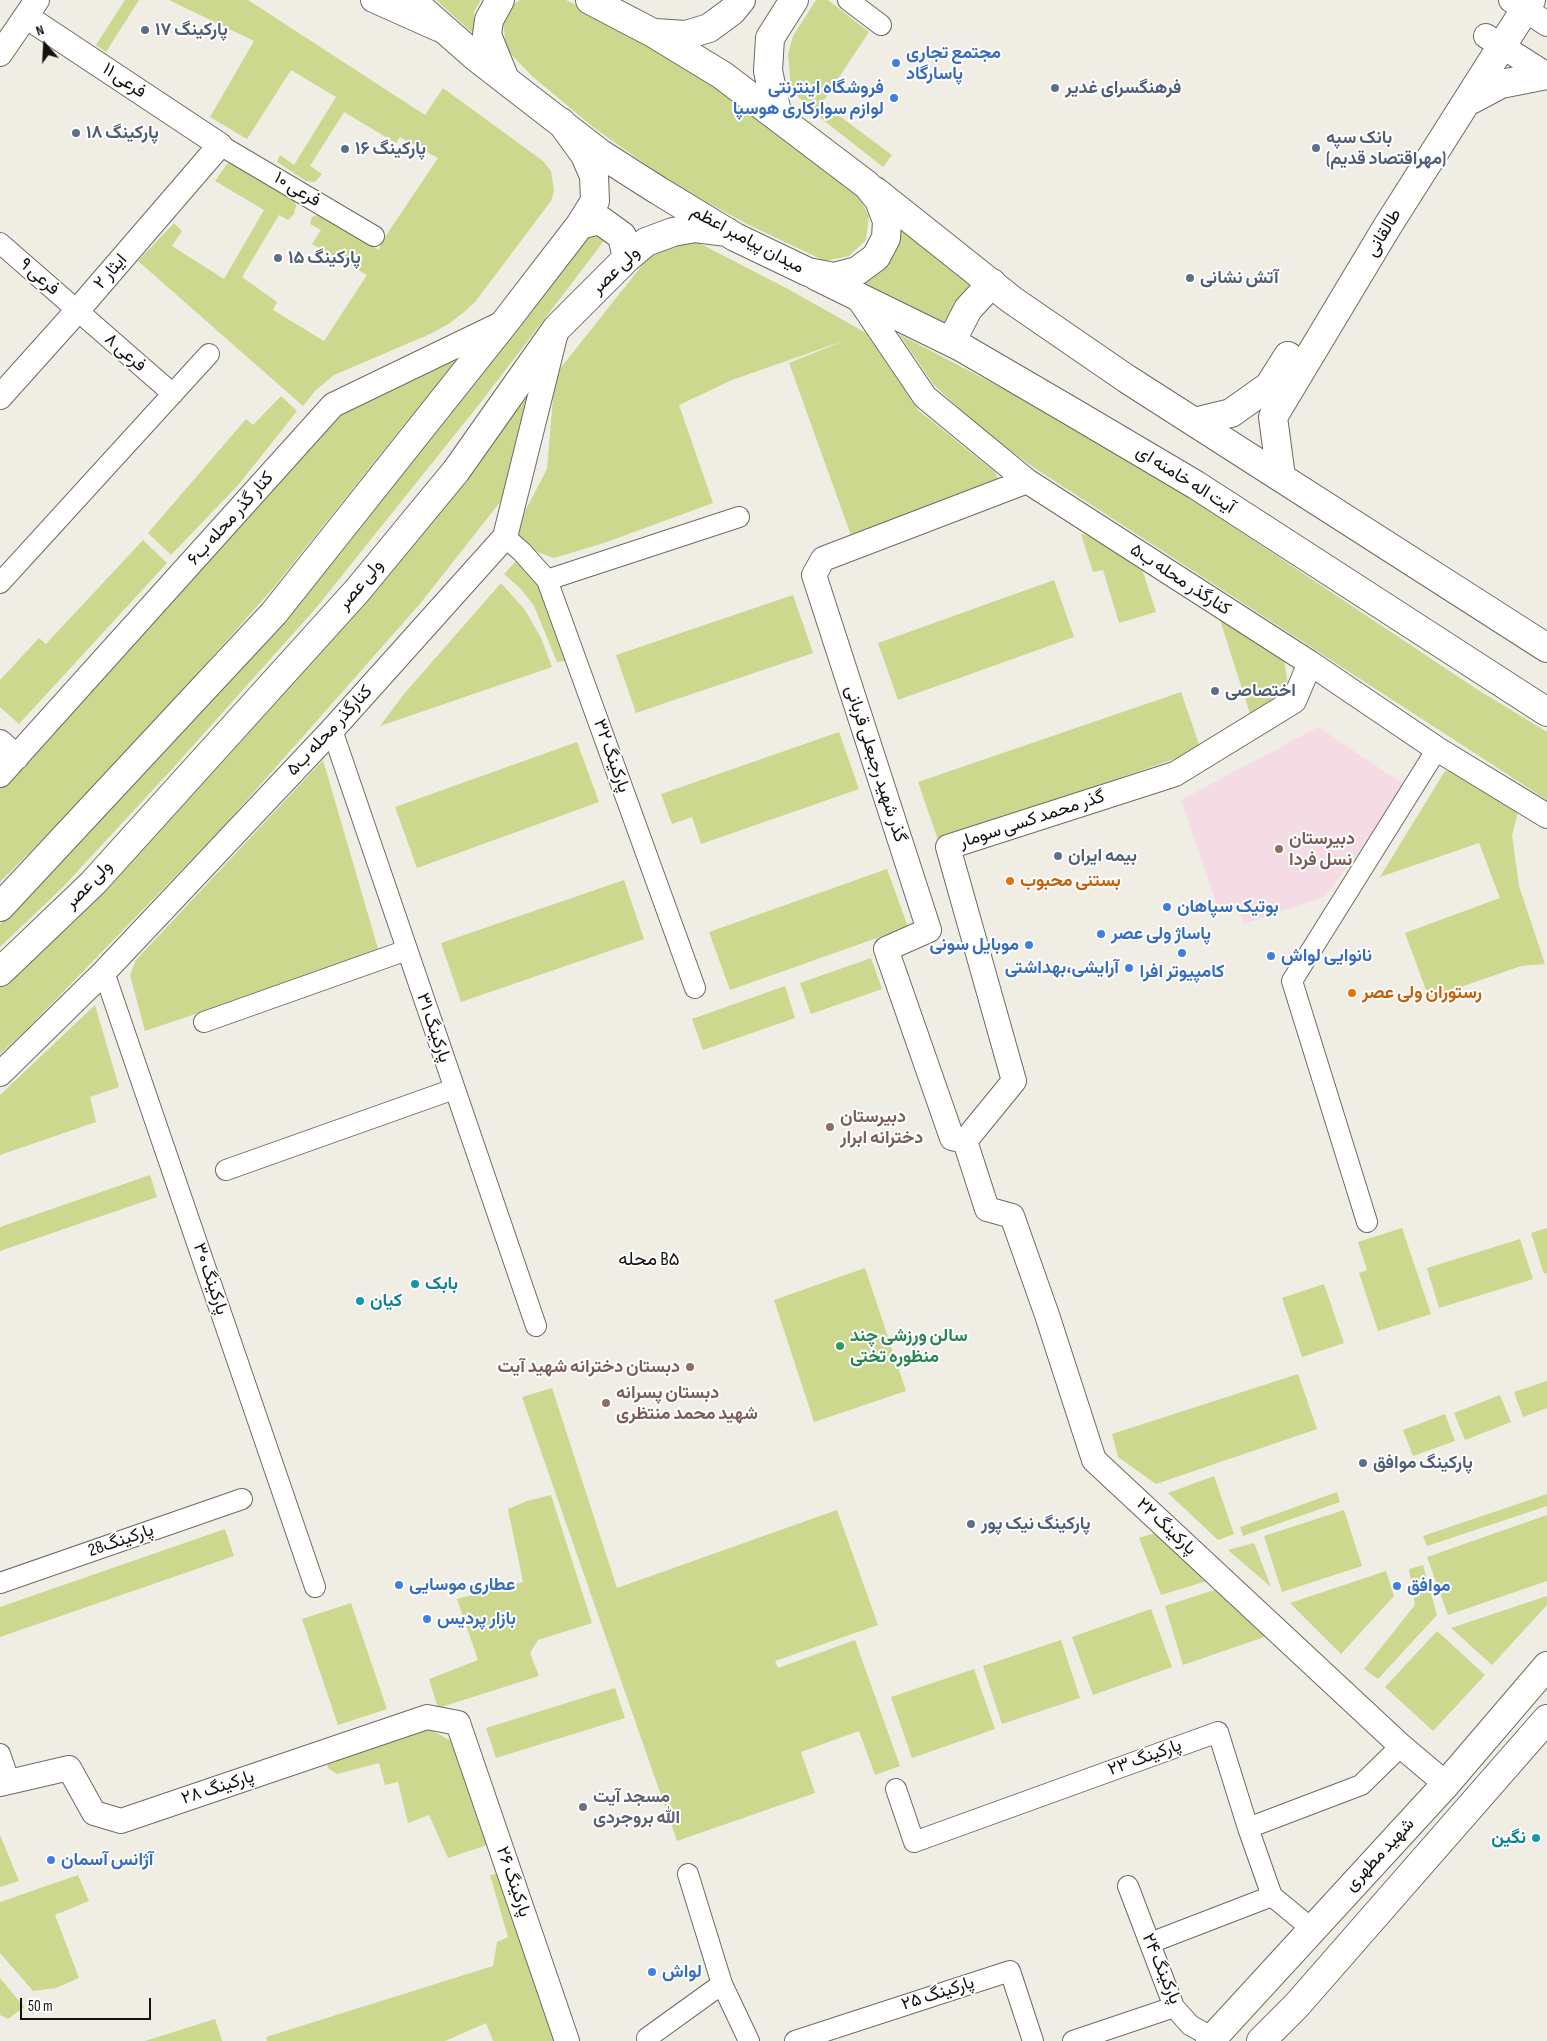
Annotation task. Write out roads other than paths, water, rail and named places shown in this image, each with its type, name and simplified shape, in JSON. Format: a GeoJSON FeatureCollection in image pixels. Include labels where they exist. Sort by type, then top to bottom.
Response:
{"type":"FeatureCollection","features":[{"type":"Feature","properties":{"kind":"main road"},"geometry":{"type":"LineString","coordinates":[[411,0],[504,79]]}},
{"type":"Feature","properties":{"kind":"main road"},"geometry":{"type":"LineString","coordinates":[[500,0],[489,20],[487,36],[504,79]]}},
{"type":"Feature","properties":{"kind":"main road","name":"میدان پیامبر اعظم"},"geometry":{"type":"LineString","coordinates":[[504,79],[601,154],[659,192],[727,232],[808,272],[834,277],[857,271],[876,257],[886,238],[887,221],[879,200],[867,185],[722,75],[653,33],[590,0]]}},
{"type":"Feature","properties":{"kind":"main road"},"geometry":{"type":"LineString","coordinates":[[653,33],[686,35],[709,28],[732,11],[741,0]]}},
{"type":"Feature","properties":{"kind":"main road"},"geometry":{"type":"LineString","coordinates":[[778,117],[768,70],[770,38],[794,0]]}},
{"type":"Feature","properties":{"kind":"main road","name":"طالقانی"},"geometry":{"type":"LineString","coordinates":[[1194,422],[1231,414],[1269,386],[1493,41],[1525,7]]}},
{"type":"Feature","properties":{"kind":"main road","name":"طالقانی"},"geometry":{"type":"LineString","coordinates":[[1281,477],[1273,417],[1386,227],[1465,103],[1493,41]]}},
{"type":"Feature","properties":{"kind":"main road"},"geometry":{"type":"LineString","coordinates":[[1465,103],[1501,84],[1547,75]]}},
{"type":"Feature","properties":{"kind":"main road"},"geometry":{"type":"LineString","coordinates":[[0,907],[274,613],[580,225],[595,200],[594,176],[585,155],[561,122]]}},
{"type":"Feature","properties":{"kind":"main road"},"geometry":{"type":"LineString","coordinates":[[867,185],[1012,300],[1118,374],[1547,648]]}},
{"type":"Feature","properties":{"kind":"main road"},"geometry":{"type":"LineString","coordinates":[[580,225],[600,220],[622,236],[627,258]]}},
{"type":"Feature","properties":{"kind":"main road","name":"ولی عصر"},"geometry":{"type":"LineString","coordinates":[[0,972],[93,883],[357,591],[456,471],[557,328],[627,258],[646,242],[673,232],[695,228],[727,232]]}},
{"type":"Feature","properties":{"kind":"main road","name":"آیت اله خامنه ای"},"geometry":{"type":"LineString","coordinates":[[808,272],[951,342],[1196,486],[1547,712]]}},
{"type":"Feature","properties":{"kind":"main road"},"geometry":{"type":"LineString","coordinates":[[951,342],[968,309],[992,283]]}},
{"type":"Feature","properties":{"kind":"main road","name":"شهید مطهری"},"geometry":{"type":"LineString","coordinates":[[1211,2040],[1446,1784],[1547,1666]]}},
{"type":"Feature","properties":{"kind":"main road","name":"شهید مطهری"},"geometry":{"type":"LineString","coordinates":[[1261,2041],[1297,2005],[1547,1719]]}},
{"type":"Feature","properties":{"kind":"street"},"geometry":{"type":"LineString","coordinates":[[373,0],[451,35]]}},
{"type":"Feature","properties":{"kind":"street"},"geometry":{"type":"LineString","coordinates":[[848,0],[881,26]]}},
{"type":"Feature","properties":{"kind":"street"},"geometry":{"type":"LineString","coordinates":[[0,54],[32,8]]}},
{"type":"Feature","properties":{"kind":"street","name":"فرعی ۱۱"},"geometry":{"type":"LineString","coordinates":[[32,8],[220,145]]}},
{"type":"Feature","properties":{"kind":"street"},"geometry":{"type":"LineString","coordinates":[[1493,41],[1547,75]]}},
{"type":"Feature","properties":{"kind":"street","name":"فرعی ۱۰"},"geometry":{"type":"LineString","coordinates":[[220,145],[374,236]]}},
{"type":"Feature","properties":{"kind":"street","name":"ایثار ۲"},"geometry":{"type":"LineString","coordinates":[[0,396],[77,311],[220,145]]}},
{"type":"Feature","properties":{"kind":"street","name":"فرعی ۹"},"geometry":{"type":"LineString","coordinates":[[0,243],[77,311]]}},
{"type":"Feature","properties":{"kind":"street","name":"کنارگذر محله ب۵"},"geometry":{"type":"LineString","coordinates":[[856,296],[925,397],[1027,481],[1310,663],[1437,749],[1547,816]]}},
{"type":"Feature","properties":{"kind":"street","name":"فرعی ۸"},"geometry":{"type":"LineString","coordinates":[[77,311],[172,394]]}},
{"type":"Feature","properties":{"kind":"street","name":"کنار گذر محله ب۶"},"geometry":{"type":"LineString","coordinates":[[0,775],[8,750],[333,405],[506,321]]}},
{"type":"Feature","properties":{"kind":"street","name":"کنارگذر محله ب۵"},"geometry":{"type":"LineString","coordinates":[[0,1074],[104,972],[332,730],[505,537],[557,328]]}},
{"type":"Feature","properties":{"kind":"street"},"geometry":{"type":"LineString","coordinates":[[0,583],[209,354]]}},
{"type":"Feature","properties":{"kind":"street","name":"گذر شهید رجبعلی قربانی"},"geometry":{"type":"LineString","coordinates":[[965,1141],[952,1138],[886,949],[929,930],[814,575],[823,559],[1027,481]]}},
{"type":"Feature","properties":{"kind":"street"},"geometry":{"type":"LineString","coordinates":[[547,580],[739,517]]}},
{"type":"Feature","properties":{"kind":"street","name":"پارکینگ ۳۲"},"geometry":{"type":"LineString","coordinates":[[505,537],[522,552],[547,580],[695,988]]}},
{"type":"Feature","properties":{"kind":"street","name":"گذر محمد کسی سومار"},"geometry":{"type":"LineString","coordinates":[[965,1141],[1014,1081],[948,847],[1175,774],[1294,701],[1310,663]]}},
{"type":"Feature","properties":{"kind":"street","name":"پارکینگ ۳۱"},"geometry":{"type":"LineString","coordinates":[[332,730],[536,1326]]}},
{"type":"Feature","properties":{"kind":"street"},"geometry":{"type":"LineString","coordinates":[[1367,1222],[1292,981],[1437,749]]}},
{"type":"Feature","properties":{"kind":"street"},"geometry":{"type":"LineString","coordinates":[[204,1022],[407,950]]}},
{"type":"Feature","properties":{"kind":"street","name":"پارکینگ ۳۰"},"geometry":{"type":"LineString","coordinates":[[104,972],[316,1587]]}},
{"type":"Feature","properties":{"kind":"street"},"geometry":{"type":"LineString","coordinates":[[226,1170],[454,1089]]}},
{"type":"Feature","properties":{"kind":"street","name":"پارکینگ ۲۲"},"geometry":{"type":"LineString","coordinates":[[965,1141],[988,1209],[1012,1216],[1047,1315],[1094,1460],[1401,1746],[1446,1784]]}},
{"type":"Feature","properties":{"kind":"street","name":"پارکینگ28"},"geometry":{"type":"LineString","coordinates":[[0,1583],[242,1499]]}},
{"type":"Feature","properties":{"kind":"street","name":"پارکینگ ۲۸"},"geometry":{"type":"LineString","coordinates":[[5,1782],[68,1768],[94,1813],[121,1821],[427,1717],[458,1724]]}},
{"type":"Feature","properties":{"kind":"street","name":"پارکینگ ۲۶"},"geometry":{"type":"LineString","coordinates":[[458,1724],[567,2041]]}},
{"type":"Feature","properties":{"kind":"street","name":"پارکینگ ۲۳"},"geometry":{"type":"LineString","coordinates":[[896,1789],[914,1842],[1218,1732],[1248,1828],[1272,1896]]}},
{"type":"Feature","properties":{"kind":"street"},"geometry":{"type":"LineString","coordinates":[[1248,1828],[1360,1785],[1401,1746]]}},
{"type":"Feature","properties":{"kind":"street"},"geometry":{"type":"LineString","coordinates":[[0,1754],[5,1782]]}},
{"type":"Feature","properties":{"kind":"street"},"geometry":{"type":"LineString","coordinates":[[688,1874],[722,1984],[749,2041]]}},
{"type":"Feature","properties":{"kind":"street","name":"پارکینگ ۲۴"},"geometry":{"type":"LineString","coordinates":[[1128,1886],[1174,2006],[1190,2025],[1211,2040]]}},
{"type":"Feature","properties":{"kind":"street"},"geometry":{"type":"LineString","coordinates":[[1150,1943],[1272,1896],[1312,1929]]}},
{"type":"Feature","properties":{"kind":"street","name":"پارکینگ ۲۵"},"geometry":{"type":"LineString","coordinates":[[795,2041],[1010,1971],[1033,2041]]}},
{"type":"Feature","properties":{"kind":"street"},"geometry":{"type":"LineString","coordinates":[[648,2041],[647,2038],[722,1984]]}},
{"type":"Feature","properties":{"kind":"street"},"geometry":{"type":"LineString","coordinates":[[1073,2041],[1174,2006]]}},
{"type":"Feature","properties":{"kind":"place","name":"پارکینگ ۱۷"},"geometry":{"type":"Point","coordinates":[145,30]}},
{"type":"Feature","properties":{"kind":"place","name":"مجتمع تجاری پاسارگاد"},"geometry":{"type":"Point","coordinates":[896,63]}},
{"type":"Feature","properties":{"kind":"place","name":"فرهنگسرای غدیر"},"geometry":{"type":"Point","coordinates":[1055,88]}},
{"type":"Feature","properties":{"kind":"place","name":"فروشگاه اینترنتی لوازم سوارکاری هوسپا"},"geometry":{"type":"Point","coordinates":[894,98]}},
{"type":"Feature","properties":{"kind":"place","name":"پارکینگ ۱۸"},"geometry":{"type":"Point","coordinates":[76,133]}},
{"type":"Feature","properties":{"kind":"place","name":"بانک سپه (مهراقتصاد قدیم)"},"geometry":{"type":"Point","coordinates":[1316,148]}},
{"type":"Feature","properties":{"kind":"place","name":"پارکینگ ۱۶"},"geometry":{"type":"Point","coordinates":[345,149]}},
{"type":"Feature","properties":{"kind":"place","name":"پارکینگ ۱۵"},"geometry":{"type":"Point","coordinates":[278,258]}},
{"type":"Feature","properties":{"kind":"place","name":"آتش نشانی"},"geometry":{"type":"Point","coordinates":[1190,278]}},
{"type":"Feature","properties":{"kind":"place","name":"اختصاصی"},"geometry":{"type":"Point","coordinates":[1215,691]}},
{"type":"Feature","properties":{"kind":"place","name":"دبیرستان نسل فردا"},"geometry":{"type":"Point","coordinates":[1279,849]}},
{"type":"Feature","properties":{"kind":"place","name":"بیمه ایران"},"geometry":{"type":"Point","coordinates":[1058,856]}},
{"type":"Feature","properties":{"kind":"place","name":"بستنی محبوب"},"geometry":{"type":"Point","coordinates":[1010,881]}},
{"type":"Feature","properties":{"kind":"place","name":"بوتیک سپاهان"},"geometry":{"type":"Point","coordinates":[1167,907]}},
{"type":"Feature","properties":{"kind":"place","name":"پاساژ ولی عصر"},"geometry":{"type":"Point","coordinates":[1101,934]}},
{"type":"Feature","properties":{"kind":"place","name":"موبایل سونی"},"geometry":{"type":"Point","coordinates":[1029,945]}},
{"type":"Feature","properties":{"kind":"place","name":"کامپیوتر افرا"},"geometry":{"type":"Point","coordinates":[1182,953]}},
{"type":"Feature","properties":{"kind":"place","name":"نانوایی لواش"},"geometry":{"type":"Point","coordinates":[1271,956]}},
{"type":"Feature","properties":{"kind":"place","name":"آرایشی،بهداشتی"},"geometry":{"type":"Point","coordinates":[1129,968]}},
{"type":"Feature","properties":{"kind":"place","name":"رستوران ولی عصر"},"geometry":{"type":"Point","coordinates":[1352,993]}},
{"type":"Feature","properties":{"kind":"place","name":"دبیرستان دخترانه ابرار"},"geometry":{"type":"Point","coordinates":[830,1127]}},
{"type":"Feature","properties":{"kind":"place","name":"بابک"},"geometry":{"type":"Point","coordinates":[415,1284]}},
{"type":"Feature","properties":{"kind":"place","name":"کیان"},"geometry":{"type":"Point","coordinates":[360,1301]}},
{"type":"Feature","properties":{"kind":"place","name":"سالن ورزشی چند منظوره تختی"},"geometry":{"type":"Point","coordinates":[840,1346]}},
{"type":"Feature","properties":{"kind":"place","name":"دبستان دخترانه شهید آیت"},"geometry":{"type":"Point","coordinates":[690,1367]}},
{"type":"Feature","properties":{"kind":"place","name":"دبستان پسرانه شهید محمد منتظری"},"geometry":{"type":"Point","coordinates":[606,1403]}},
{"type":"Feature","properties":{"kind":"place","name":"پارکینگ موافق"},"geometry":{"type":"Point","coordinates":[1363,1463]}},
{"type":"Feature","properties":{"kind":"place","name":"پارکینگ نیک پور"},"geometry":{"type":"Point","coordinates":[971,1524]}},
{"type":"Feature","properties":{"kind":"place","name":"عطاری موسایی"},"geometry":{"type":"Point","coordinates":[399,1585]}},
{"type":"Feature","properties":{"kind":"place","name":"موافق"},"geometry":{"type":"Point","coordinates":[1397,1586]}},
{"type":"Feature","properties":{"kind":"place","name":"بازار پردیس"},"geometry":{"type":"Point","coordinates":[427,1619]}},
{"type":"Feature","properties":{"kind":"place","name":"مسجد آیت الله بروجردی"},"geometry":{"type":"Point","coordinates":[583,1807]}},
{"type":"Feature","properties":{"kind":"place","name":"نگین"},"geometry":{"type":"Point","coordinates":[1536,1838]}},
{"type":"Feature","properties":{"kind":"place","name":"آژانس آسمان"},"geometry":{"type":"Point","coordinates":[51,1860]}},
{"type":"Feature","properties":{"kind":"place","name":"لواش"},"geometry":{"type":"Point","coordinates":[652,1972]}},
{"type":"Feature","properties":{"kind":"district","name":"محله B۵"},"geometry":{"type":"Point","coordinates":[649,1260]}}]}
